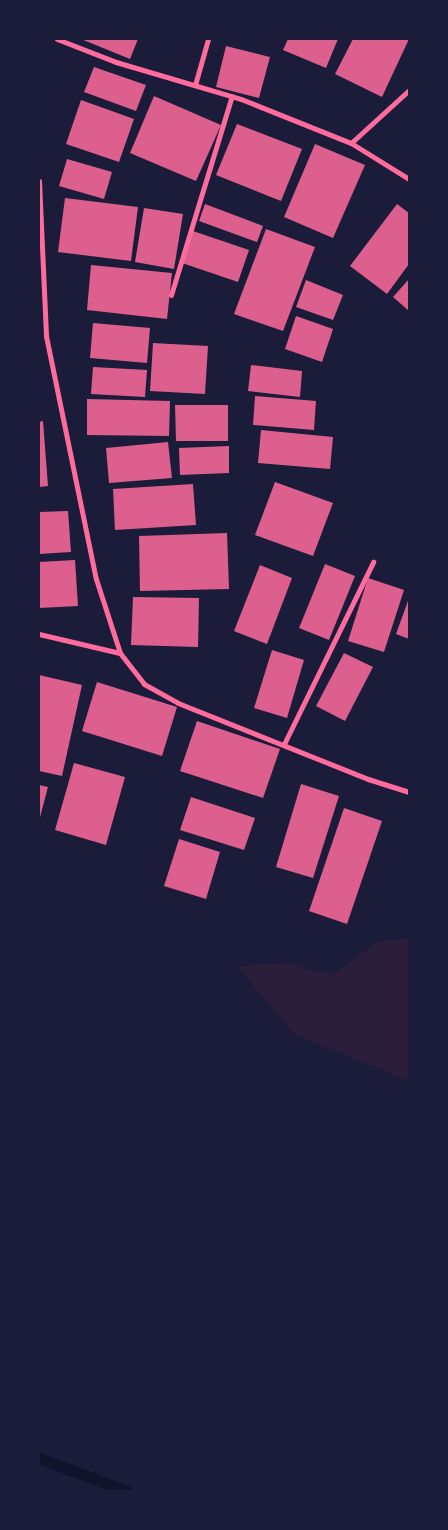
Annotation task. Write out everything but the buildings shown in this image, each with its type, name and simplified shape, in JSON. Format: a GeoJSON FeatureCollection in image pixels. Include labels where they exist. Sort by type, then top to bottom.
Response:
{"type":"FeatureCollection","features":[{"type":"Feature","properties":{"kind":"street"},"geometry":{"type":"LineString","coordinates":[[57,39],[116,62],[232,96],[351,143],[409,179]]}},
{"type":"Feature","properties":{"kind":"street"},"geometry":{"type":"LineString","coordinates":[[195,85],[208,39]]}},
{"type":"Feature","properties":{"kind":"street"},"geometry":{"type":"LineString","coordinates":[[351,143],[409,90]]}},
{"type":"Feature","properties":{"kind":"street"},"geometry":{"type":"LineString","coordinates":[[172,295],[232,96]]}},
{"type":"Feature","properties":{"kind":"street"},"geometry":{"type":"LineString","coordinates":[[39,181],[46,336],[96,579],[120,653],[144,684],[178,703],[368,779],[409,792]]}},
{"type":"Feature","properties":{"kind":"street"},"geometry":{"type":"LineString","coordinates":[[284,744],[373,562]]}},
{"type":"Feature","properties":{"kind":"street"},"geometry":{"type":"LineString","coordinates":[[39,634],[120,653]]}},
{"type":"Feature","properties":{"kind":"shaded area"},"geometry":{"type":"Polygon","coordinates":[[[409,938],[409,1081],[294,1034],[237,966],[286,963],[332,975],[377,942],[409,938]]]}},
{"type":"Feature","properties":{"kind":"waterway"},"geometry":{"type":"LineString","coordinates":[[39,1458],[127,1491]]}}]}
